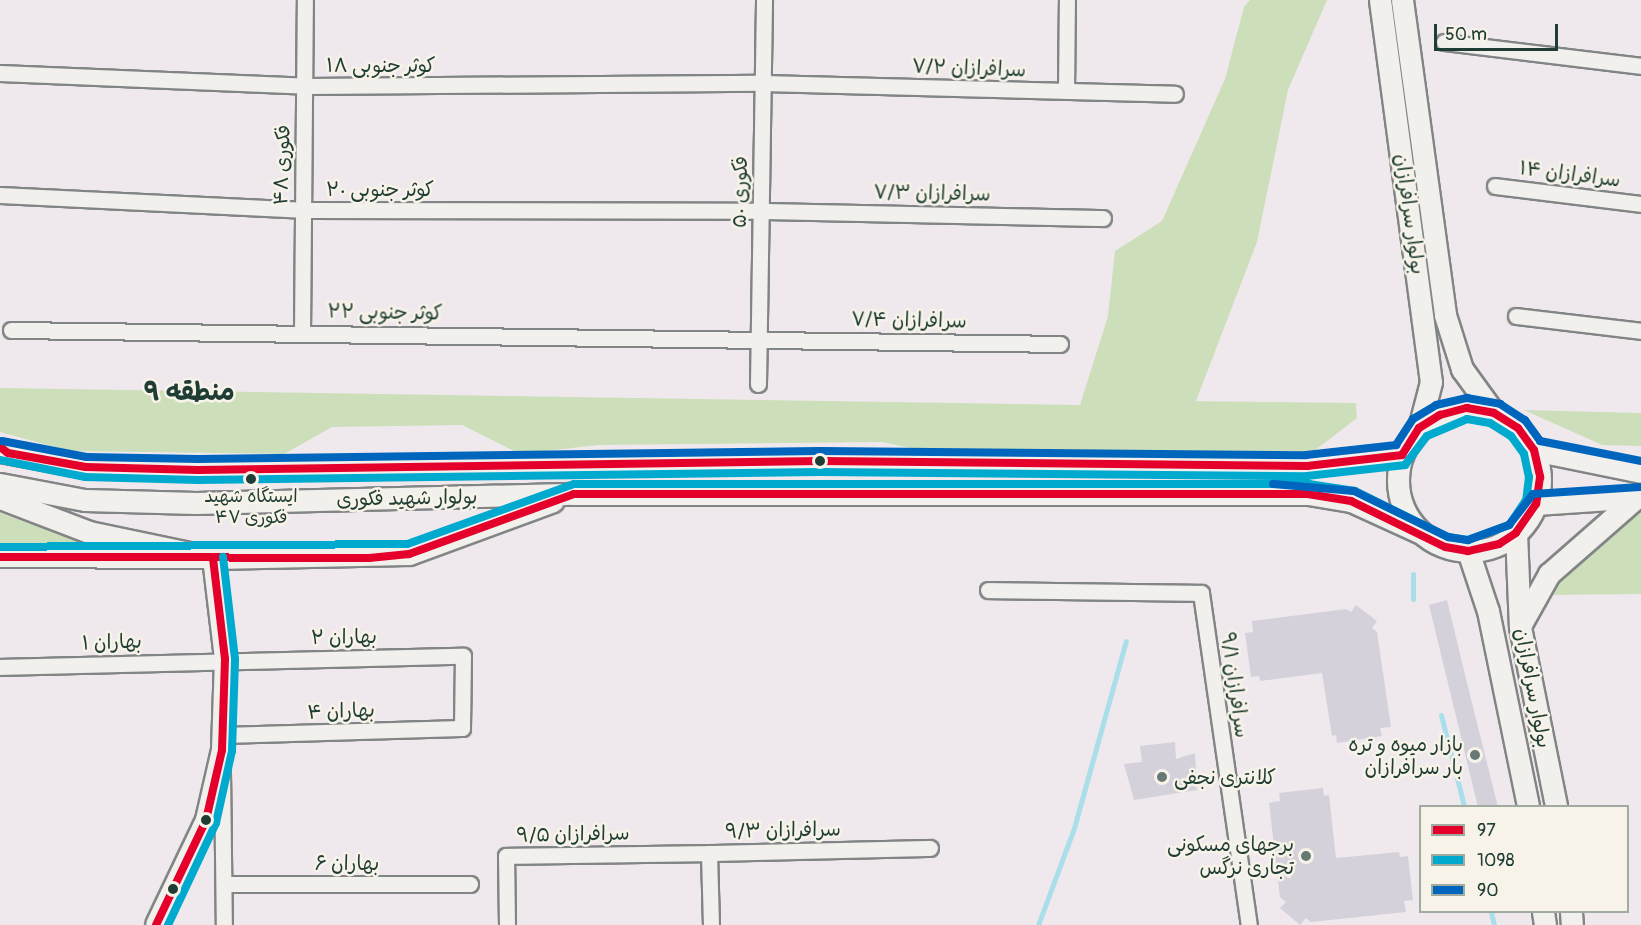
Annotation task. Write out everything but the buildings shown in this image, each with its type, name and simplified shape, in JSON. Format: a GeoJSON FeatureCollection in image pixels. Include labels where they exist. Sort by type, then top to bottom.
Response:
{"type":"FeatureCollection","features":[{"type":"Feature","properties":{"kind":"main road","name":"بولوار سرافرازان"},"geometry":{"type":"LineString","coordinates":[[1380,0],[1431,382],[1419,428]]}},
{"type":"Feature","properties":{"kind":"main road","name":"بولوار سرافرازان"},"geometry":{"type":"LineString","coordinates":[[1402,0],[1445,315],[1462,369],[1494,413]]}},
{"type":"Feature","properties":{"kind":"main road"},"geometry":{"type":"LineString","coordinates":[[1467,408],[1494,413],[1518,428],[1534,450],[1540,477],[1536,504],[1516,533],[1499,544],[1468,551],[1445,547],[1420,533],[1404,510],[1397,484],[1402,455],[1419,428],[1440,415],[1467,408]]}},
{"type":"Feature","properties":{"kind":"main road","name":"بولوار شهید فکوری"},"geometry":{"type":"LineString","coordinates":[[3,450],[86,467],[198,470],[820,461],[1307,466],[1402,455]]}},
{"type":"Feature","properties":{"kind":"main road"},"geometry":{"type":"LineString","coordinates":[[1534,450],[1641,472]]}},
{"type":"Feature","properties":{"kind":"main road","name":"بولوار شهید فکوری"},"geometry":{"type":"LineString","coordinates":[[0,484],[85,500],[196,503],[574,494],[1308,494],[1351,501],[1420,533]]}},
{"type":"Feature","properties":{"kind":"main road"},"geometry":{"type":"LineString","coordinates":[[0,498],[90,532],[213,558],[410,554],[574,494]]}},
{"type":"Feature","properties":{"kind":"main road"},"geometry":{"type":"LineString","coordinates":[[1536,504],[1639,497]]}},
{"type":"Feature","properties":{"kind":"main road"},"geometry":{"type":"LineString","coordinates":[[1520,627],[1549,574],[1639,497]]}},
{"type":"Feature","properties":{"kind":"main road","name":"بولوار سرافرازان"},"geometry":{"type":"LineString","coordinates":[[1516,533],[1520,627],[1556,805]]}},
{"type":"Feature","properties":{"kind":"main road","name":"بولوار سرافرازان"},"geometry":{"type":"LineString","coordinates":[[1468,551],[1488,611],[1528,805]]}},
{"type":"Feature","properties":{"kind":"street","name":"فکوری ۴۸"},"geometry":{"type":"LineString","coordinates":[[302,332],[305,0]]}},
{"type":"Feature","properties":{"kind":"street","name":"فکوری ۵۰"},"geometry":{"type":"LineString","coordinates":[[758,384],[764,0]]}},
{"type":"Feature","properties":{"kind":"street"},"geometry":{"type":"LineString","coordinates":[[1066,91],[1067,0]]}},
{"type":"Feature","properties":{"kind":"street"},"geometry":{"type":"LineString","coordinates":[[1444,42],[1641,66]]}},
{"type":"Feature","properties":{"kind":"street","name":"کوثر جنوبی ۱۸"},"geometry":{"type":"LineString","coordinates":[[0,73],[306,86],[763,83]]}},
{"type":"Feature","properties":{"kind":"street","name":"سرافرازان ۷/۲"},"geometry":{"type":"LineString","coordinates":[[763,83],[1175,94]]}},
{"type":"Feature","properties":{"kind":"street","name":"سرافرازان ۱۴"},"geometry":{"type":"LineString","coordinates":[[1495,186],[1641,204]]}},
{"type":"Feature","properties":{"kind":"street","name":"کوثر جنوبی ۲۰"},"geometry":{"type":"LineString","coordinates":[[0,195],[302,210],[761,211]]}},
{"type":"Feature","properties":{"kind":"street","name":"سرافرازان ۷/۳"},"geometry":{"type":"LineString","coordinates":[[761,211],[1103,218]]}},
{"type":"Feature","properties":{"kind":"street"},"geometry":{"type":"LineString","coordinates":[[1516,316],[1641,330]]}},
{"type":"Feature","properties":{"kind":"street","name":"کوثر جنوبی ۲۲"},"geometry":{"type":"LineString","coordinates":[[11,330],[758,338]]}},
{"type":"Feature","properties":{"kind":"street","name":"سرافرازان ۷/۴"},"geometry":{"type":"LineString","coordinates":[[758,338],[1060,344]]}},
{"type":"Feature","properties":{"kind":"street"},"geometry":{"type":"LineString","coordinates":[[0,557],[213,558],[225,659],[222,742],[224,925]]}},
{"type":"Feature","properties":{"kind":"street","name":"سرافرازان ۹/۱"},"geometry":{"type":"LineString","coordinates":[[988,590],[1201,593],[1249,925]]}},
{"type":"Feature","properties":{"kind":"street","name":"بهاران ۲"},"geometry":{"type":"LineString","coordinates":[[225,659],[464,656],[462,728]]}},
{"type":"Feature","properties":{"kind":"street","name":"بهاران ۱"},"geometry":{"type":"LineString","coordinates":[[0,667],[225,659]]}},
{"type":"Feature","properties":{"kind":"street","name":"بهاران ۴"},"geometry":{"type":"LineString","coordinates":[[222,742],[462,728]]}},
{"type":"Feature","properties":{"kind":"street"},"geometry":{"type":"LineString","coordinates":[[156,925],[206,820],[222,742]]}},
{"type":"Feature","properties":{"kind":"street","name":"سرافرازان ۹/۳"},"geometry":{"type":"LineString","coordinates":[[711,925],[710,853],[930,848]]}},
{"type":"Feature","properties":{"kind":"street","name":"سرافرازان ۹/۵"},"geometry":{"type":"LineString","coordinates":[[507,925],[506,856],[710,853]]}},
{"type":"Feature","properties":{"kind":"street","name":"بهاران ۶"},"geometry":{"type":"LineString","coordinates":[[224,884],[470,884]]}},
{"type":"Feature","properties":{"kind":"green space"},"geometry":{"type":"Polygon","coordinates":[[[1250,0],[1327,0],[1288,90],[1257,242],[1196,401],[1184,401],[1356,403],[1357,418],[1314,451],[928,452],[883,442],[598,445],[520,454],[462,425],[332,427],[284,454],[69,451],[0,432],[0,388],[1080,405],[1108,316],[1115,251],[1162,221],[1225,79],[1244,7],[1250,0]]]}},
{"type":"Feature","properties":{"kind":"green space"},"geometry":{"type":"Polygon","coordinates":[[[1524,410],[1641,413],[1641,446],[1602,445],[1524,410]]]}},
{"type":"Feature","properties":{"kind":"green space"},"geometry":{"type":"Polygon","coordinates":[[[0,513],[119,555],[0,553],[0,513]]]}},
{"type":"Feature","properties":{"kind":"green space"},"geometry":{"type":"Polygon","coordinates":[[[1633,513],[1641,513],[1641,594],[1549,595],[1586,552],[1633,513]]]}},
{"type":"Feature","properties":{"kind":"waterway"},"geometry":{"type":"LineString","coordinates":[[1413,574],[1413,599]]}},
{"type":"Feature","properties":{"kind":"waterway"},"geometry":{"type":"LineString","coordinates":[[1038,925],[1074,828],[1126,641]]}},
{"type":"Feature","properties":{"kind":"waterway"},"geometry":{"type":"LineString","coordinates":[[1441,715],[1464,805]]}},
{"type":"Feature","properties":{"kind":"waterway"},"geometry":{"type":"LineString","coordinates":[[1491,913],[1494,925]]}},
{"type":"Feature","properties":{"kind":"transit line","name":"90"},"geometry":{"type":"LineString","coordinates":[[2,441],[87,457],[198,459],[820,451],[1306,455],[1396,445],[1413,419],[1436,405],[1467,398],[1500,404],[1525,420],[1540,441],[1641,461]]}},
{"type":"Feature","properties":{"kind":"transit line","name":"97"},"geometry":{"type":"LineString","coordinates":[[0,447],[8,453],[86,467],[198,470],[820,461],[1307,466],[1402,455],[1419,428],[1440,415],[1467,408],[1494,413],[1518,428],[1534,450],[1540,477],[1536,504],[1516,533],[1499,544],[1468,551],[1445,547],[1351,501],[1308,494],[574,494],[409,554],[369,558],[0,557]]}},
{"type":"Feature","properties":{"kind":"transit line","name":"1098"},"geometry":{"type":"LineString","coordinates":[[0,460],[85,477],[198,480],[820,472],[1307,476],[1405,465],[1427,436],[1467,419],[1490,423],[1511,436],[1524,454],[1529,477],[1526,500],[1509,525],[1468,540],[1448,537],[1355,491],[1309,484],[574,484],[407,544],[0,547]]}},
{"type":"Feature","properties":{"kind":"transit line","name":"90"},"geometry":{"type":"LineString","coordinates":[[1273,484],[1354,491],[1448,537],[1468,540],[1509,525],[1533,494],[1640,487]]}},
{"type":"Feature","properties":{"kind":"transit line","name":"1098"},"geometry":{"type":"LineString","coordinates":[[168,925],[216,823],[232,751],[235,659],[223,557]]}},
{"type":"Feature","properties":{"kind":"transit line","name":"97"},"geometry":{"type":"LineString","coordinates":[[156,925],[206,820],[222,750],[225,659],[213,558]]}},
{"type":"Feature","properties":{"kind":"place","name":"ایستگاه شهید فکوری ۴۷"},"geometry":{"type":"Point","coordinates":[251,479]}},
{"type":"Feature","properties":{"kind":"place","name":"بازار میوه و تره بار سرافرازان"},"geometry":{"type":"Point","coordinates":[1475,755]}},
{"type":"Feature","properties":{"kind":"place","name":"کلانتری نجفی"},"geometry":{"type":"Point","coordinates":[1162,777]}},
{"type":"Feature","properties":{"kind":"place","name":"برجهای مسکونی تجاری نرگس"},"geometry":{"type":"Point","coordinates":[1306,856]}},
{"type":"Feature","properties":{"kind":"district","name":"منطقه ۹"},"geometry":{"type":"Point","coordinates":[189,393]}}]}
